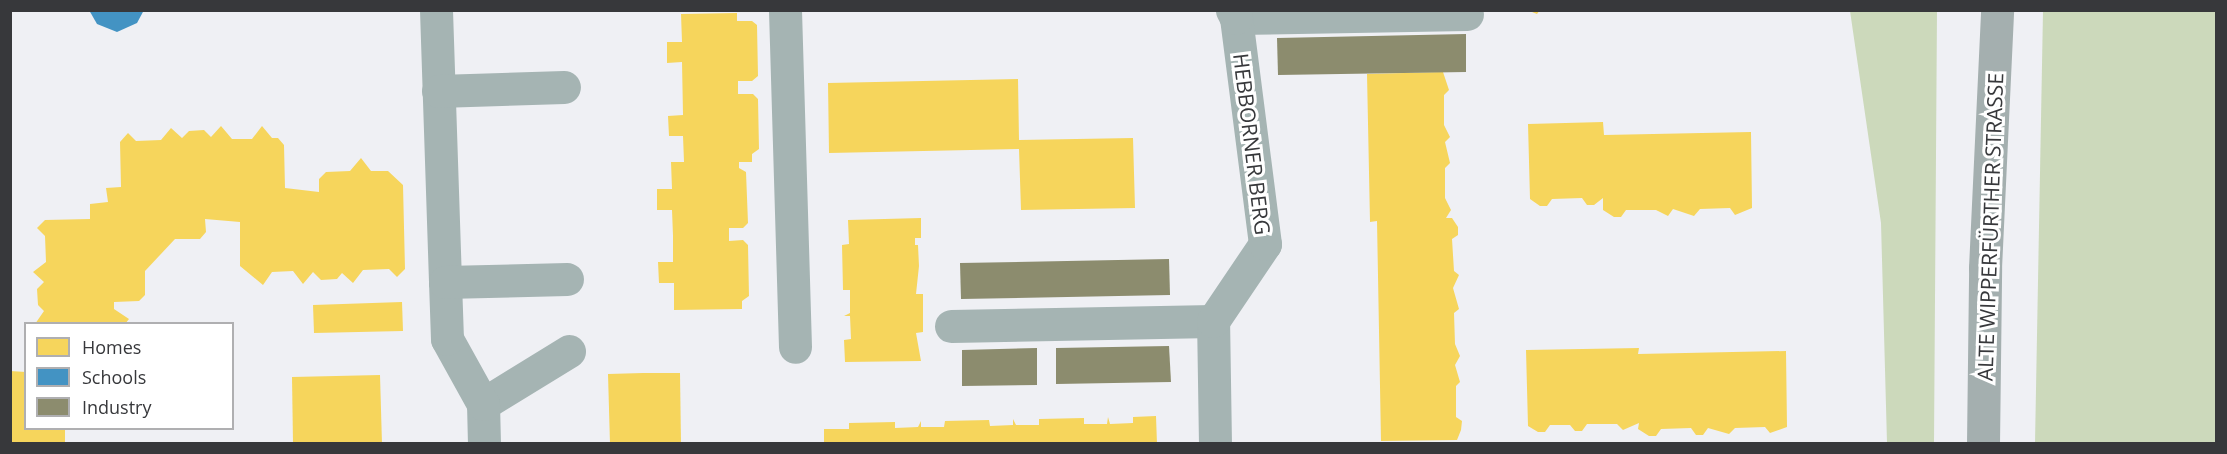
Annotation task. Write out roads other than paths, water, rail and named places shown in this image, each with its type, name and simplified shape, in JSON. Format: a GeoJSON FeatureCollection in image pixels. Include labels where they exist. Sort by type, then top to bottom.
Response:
{"type":"FeatureCollection","features":[{"type":"Feature","properties":{"kind":"main road","name":"ALTE WIPPERFÜRTHER STRASSE"},"geometry":{"type":"LineString","coordinates":[[1983,444],[1985,268],[1997,10]]}},
{"type":"Feature","properties":{"kind":"street"},"geometry":{"type":"LineString","coordinates":[[436,10],[447,339],[483,404],[484,444]]}},
{"type":"Feature","properties":{"kind":"street"},"geometry":{"type":"LineString","coordinates":[[785,10],[795,347]]}},
{"type":"Feature","properties":{"kind":"street"},"geometry":{"type":"LineString","coordinates":[[1234,14],[1467,14]]}},
{"type":"Feature","properties":{"kind":"street","name":"HEBBORNER BERG"},"geometry":{"type":"LineString","coordinates":[[1213,321],[1265,244],[1234,14]]}},
{"type":"Feature","properties":{"kind":"street"},"geometry":{"type":"LineString","coordinates":[[438,91],[564,87]]}},
{"type":"Feature","properties":{"kind":"street"},"geometry":{"type":"LineString","coordinates":[[445,282],[567,279]]}},
{"type":"Feature","properties":{"kind":"street"},"geometry":{"type":"LineString","coordinates":[[951,326],[1213,321],[1215,444]]}},
{"type":"Feature","properties":{"kind":"street"},"geometry":{"type":"LineString","coordinates":[[483,404],[569,351]]}}]}
